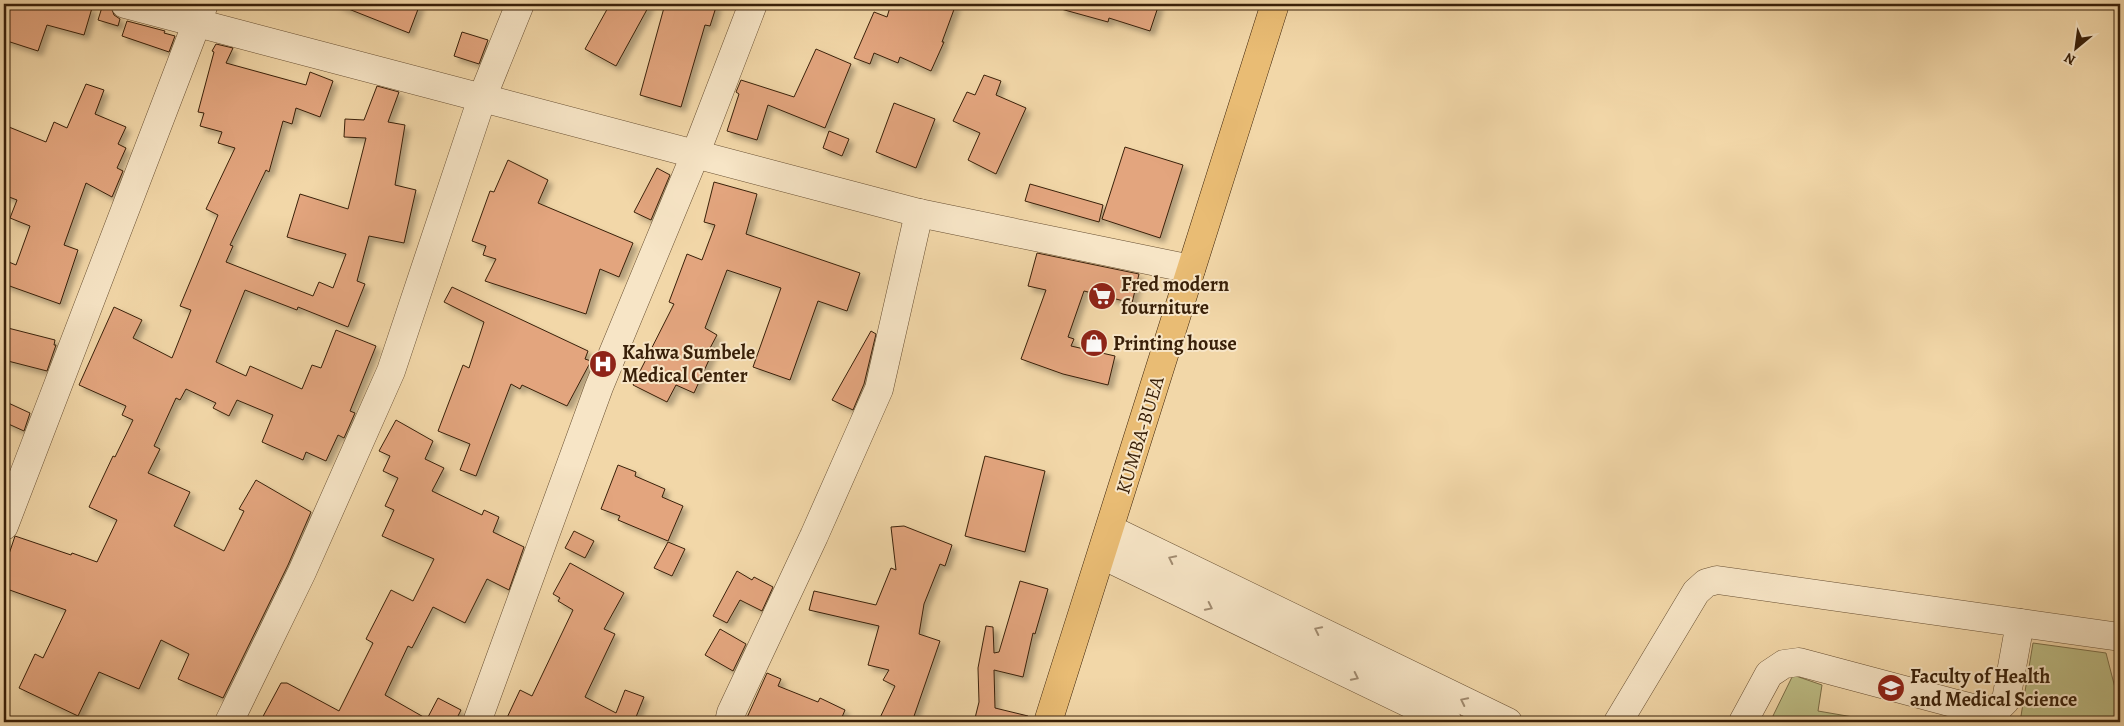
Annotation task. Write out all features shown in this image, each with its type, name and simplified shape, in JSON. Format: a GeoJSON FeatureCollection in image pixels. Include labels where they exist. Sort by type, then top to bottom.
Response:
{"type":"FeatureCollection","features":[{"type":"Feature","properties":{"kind":"highway","name":"KUMBA-BUEA"},"geometry":{"type":"LineString","coordinates":[[1048,722],[1276,4]]}},
{"type":"Feature","properties":{"kind":"street"},"geometry":{"type":"LineString","coordinates":[[125,4],[200,13],[482,98],[919,213],[1191,269]]}},
{"type":"Feature","properties":{"kind":"street"},"geometry":{"type":"LineString","coordinates":[[229,722],[302,572],[391,372],[482,98],[520,4]]}},
{"type":"Feature","properties":{"kind":"street"},"geometry":{"type":"LineString","coordinates":[[477,722],[599,387],[695,155],[753,4]]}},
{"type":"Feature","properties":{"kind":"street"},"geometry":{"type":"LineString","coordinates":[[4,526],[200,13]]}},
{"type":"Feature","properties":{"kind":"street"},"geometry":{"type":"LineString","coordinates":[[729,722],[731,713],[814,536],[879,389],[919,213]]}},
{"type":"Feature","properties":{"kind":"street"},"geometry":{"type":"LineString","coordinates":[[1110,529],[1508,722]]}},
{"type":"Feature","properties":{"kind":"street"},"geometry":{"type":"LineString","coordinates":[[1102,555],[1448,722]]}},
{"type":"Feature","properties":{"kind":"street"},"geometry":{"type":"LineString","coordinates":[[1618,722],[1696,592],[1706,583],[1717,580],[2120,637]]}},
{"type":"Feature","properties":{"kind":"street"},"geometry":{"type":"LineString","coordinates":[[1743,722],[1768,674],[1784,664],[1799,662],[1981,710],[1996,710],[2006,700],[2020,623]]}},
{"type":"Feature","properties":{"kind":"green space"},"geometry":{"type":"Polygon","coordinates":[[[2033,643],[2106,653],[2120,707],[2120,722],[2020,722],[2033,643]]]}},
{"type":"Feature","properties":{"kind":"green space"},"geometry":{"type":"Polygon","coordinates":[[[1793,675],[1822,685],[1818,711],[1882,722],[1770,722],[1793,675]]]}},
{"type":"Feature","properties":{"kind":"building"},"geometry":{"type":"Polygon","coordinates":[[[4,4],[77,4],[92,8],[84,35],[47,25],[38,51],[4,40],[4,4]]]}},
{"type":"Feature","properties":{"kind":"building"},"geometry":{"type":"Polygon","coordinates":[[[103,4],[110,4],[114,15],[120,19],[118,26],[98,20],[103,4]]]}},
{"type":"Feature","properties":{"kind":"building"},"geometry":{"type":"Polygon","coordinates":[[[336,4],[420,4],[409,33],[336,4]]]}},
{"type":"Feature","properties":{"kind":"building"},"geometry":{"type":"Polygon","coordinates":[[[610,4],[650,4],[616,66],[585,49],[610,4]]]}},
{"type":"Feature","properties":{"kind":"building"},"geometry":{"type":"Polygon","coordinates":[[[665,4],[717,4],[710,26],[705,25],[681,107],[640,95],[665,4]]]}},
{"type":"Feature","properties":{"kind":"building"},"geometry":{"type":"Polygon","coordinates":[[[891,4],[956,4],[942,42],[944,42],[931,71],[900,57],[898,63],[874,53],[870,64],[854,58],[874,12],[887,17],[891,4]]]}},
{"type":"Feature","properties":{"kind":"building"},"geometry":{"type":"Polygon","coordinates":[[[1062,4],[1159,4],[1150,31],[1109,18],[1108,22],[1061,9],[1062,4]]]}},
{"type":"Feature","properties":{"kind":"building"},"geometry":{"type":"Polygon","coordinates":[[[127,21],[165,31],[164,33],[175,36],[169,52],[122,36],[127,21]]]}},
{"type":"Feature","properties":{"kind":"building"},"geometry":{"type":"Polygon","coordinates":[[[462,32],[488,40],[479,64],[454,56],[462,32]]]}},
{"type":"Feature","properties":{"kind":"building"},"geometry":{"type":"Polygon","coordinates":[[[216,44],[233,48],[226,63],[306,85],[310,72],[333,81],[320,117],[296,108],[292,124],[283,121],[269,172],[266,170],[230,245],[233,246],[226,262],[313,296],[319,282],[333,288],[346,254],[287,237],[300,194],[348,209],[366,138],[344,137],[345,119],[364,120],[377,86],[399,92],[388,122],[405,125],[395,185],[416,190],[404,243],[369,236],[357,281],[365,284],[348,327],[298,307],[297,310],[245,290],[216,362],[246,376],[250,366],[302,389],[312,365],[321,368],[336,330],[376,346],[350,411],[355,413],[344,438],[338,435],[326,461],[306,452],[303,460],[262,442],[273,415],[237,400],[229,416],[213,408],[216,403],[186,389],[180,400],[176,398],[154,446],[160,449],[148,473],[190,492],[174,526],[224,551],[244,511],[239,509],[256,480],[311,512],[288,565],[223,698],[178,679],[189,654],[161,640],[139,689],[99,672],[78,716],[19,688],[35,654],[43,658],[66,610],[4,588],[9,572],[4,569],[15,536],[97,562],[117,520],[89,507],[113,456],[115,457],[133,420],[122,415],[126,406],[79,385],[114,307],[142,320],[133,338],[172,358],[191,310],[180,306],[218,215],[206,209],[235,148],[218,143],[222,132],[200,126],[204,113],[198,112],[214,52],[212,51],[216,44]]]}},
{"type":"Feature","properties":{"kind":"building"},"geometry":{"type":"Polygon","coordinates":[[[816,49],[851,64],[825,128],[768,105],[757,140],[727,131],[739,94],[736,92],[741,80],[794,97],[816,49]]]}},
{"type":"Feature","properties":{"kind":"building"},"geometry":{"type":"Polygon","coordinates":[[[984,75],[1001,81],[996,95],[1026,108],[996,174],[968,160],[980,133],[953,121],[967,92],[975,95],[984,75]]]}},
{"type":"Feature","properties":{"kind":"building"},"geometry":{"type":"Polygon","coordinates":[[[86,84],[104,90],[95,114],[126,127],[118,144],[126,148],[117,168],[123,171],[112,197],[86,183],[64,245],[78,250],[60,304],[4,284],[4,260],[16,265],[30,226],[10,218],[17,200],[4,195],[4,125],[46,142],[54,122],[67,128],[86,84]]]}},
{"type":"Feature","properties":{"kind":"building"},"geometry":{"type":"Polygon","coordinates":[[[894,103],[935,119],[916,168],[876,152],[894,103]]]}},
{"type":"Feature","properties":{"kind":"building"},"geometry":{"type":"Polygon","coordinates":[[[829,131],[849,139],[842,156],[823,148],[829,131]]]}},
{"type":"Feature","properties":{"kind":"building"},"geometry":{"type":"Polygon","coordinates":[[[1125,147],[1183,165],[1160,238],[1102,219],[1125,147]]]}},
{"type":"Feature","properties":{"kind":"building"},"geometry":{"type":"Polygon","coordinates":[[[508,160],[548,180],[538,203],[633,243],[619,277],[600,269],[586,314],[485,281],[496,259],[483,255],[486,246],[472,241],[490,191],[494,192],[508,160]]]}},
{"type":"Feature","properties":{"kind":"building"},"geometry":{"type":"Polygon","coordinates":[[[657,168],[670,175],[651,220],[634,212],[657,168]]]}},
{"type":"Feature","properties":{"kind":"building"},"geometry":{"type":"Polygon","coordinates":[[[714,182],[757,194],[746,234],[860,273],[847,311],[818,301],[790,380],[753,367],[781,288],[727,270],[705,328],[717,335],[709,350],[713,351],[694,393],[676,385],[667,402],[633,385],[674,304],[669,302],[687,254],[702,260],[715,225],[704,222],[714,182]]]}},
{"type":"Feature","properties":{"kind":"building"},"geometry":{"type":"Polygon","coordinates":[[[1030,184],[1103,205],[1099,222],[1025,201],[1030,184]]]}},
{"type":"Feature","properties":{"kind":"building"},"geometry":{"type":"Polygon","coordinates":[[[1037,253],[1139,274],[1132,303],[1084,291],[1068,337],[1074,339],[1071,346],[1115,356],[1108,385],[1063,374],[1021,359],[1046,290],[1028,286],[1037,253]]]}},
{"type":"Feature","properties":{"kind":"building"},"geometry":{"type":"Polygon","coordinates":[[[452,287],[588,351],[585,359],[591,361],[567,406],[522,385],[520,389],[511,384],[476,476],[460,470],[470,444],[438,431],[463,365],[469,368],[484,322],[444,302],[452,287]]]}},
{"type":"Feature","properties":{"kind":"building"},"geometry":{"type":"Polygon","coordinates":[[[4,327],[55,340],[54,345],[56,345],[47,371],[4,360],[4,327]]]}},
{"type":"Feature","properties":{"kind":"building"},"geometry":{"type":"Polygon","coordinates":[[[871,331],[876,334],[864,384],[853,410],[832,400],[871,331]]]}},
{"type":"Feature","properties":{"kind":"building"},"geometry":{"type":"Polygon","coordinates":[[[4,401],[30,413],[24,431],[4,422],[4,401]]]}},
{"type":"Feature","properties":{"kind":"building"},"geometry":{"type":"Polygon","coordinates":[[[396,420],[433,441],[425,459],[444,468],[432,491],[482,515],[484,510],[499,517],[493,532],[524,547],[509,590],[487,579],[465,623],[433,607],[412,648],[408,646],[385,695],[427,719],[438,698],[461,710],[455,722],[260,722],[281,683],[287,683],[339,711],[373,643],[366,639],[391,590],[413,601],[434,559],[382,536],[394,510],[385,506],[398,478],[383,471],[390,456],[379,451],[396,420]]]}},
{"type":"Feature","properties":{"kind":"building"},"geometry":{"type":"Polygon","coordinates":[[[985,456],[1045,471],[1025,552],[965,536],[985,456]]]}},
{"type":"Feature","properties":{"kind":"building"},"geometry":{"type":"Polygon","coordinates":[[[618,465],[636,472],[635,476],[665,489],[662,497],[683,506],[668,541],[618,520],[620,516],[601,509],[618,465]]]}},
{"type":"Feature","properties":{"kind":"building"},"geometry":{"type":"Polygon","coordinates":[[[904,526],[952,545],[945,566],[940,564],[924,604],[919,634],[940,641],[912,722],[878,722],[895,686],[883,680],[889,670],[868,665],[879,626],[809,610],[814,591],[876,605],[891,568],[896,570],[891,527],[904,526]]]}},
{"type":"Feature","properties":{"kind":"building"},"geometry":{"type":"Polygon","coordinates":[[[574,531],[594,541],[585,558],[565,548],[574,531]]]}},
{"type":"Feature","properties":{"kind":"building"},"geometry":{"type":"Polygon","coordinates":[[[668,542],[685,549],[672,576],[654,568],[668,542]]]}},
{"type":"Feature","properties":{"kind":"building"},"geometry":{"type":"Polygon","coordinates":[[[570,563],[624,593],[604,629],[615,634],[585,697],[616,713],[625,690],[644,697],[634,722],[505,722],[520,690],[532,696],[573,610],[558,601],[560,598],[553,594],[570,563]]]}},
{"type":"Feature","properties":{"kind":"building"},"geometry":{"type":"Polygon","coordinates":[[[737,571],[752,580],[754,577],[773,587],[762,611],[740,600],[727,623],[713,616],[737,571]]]}},
{"type":"Feature","properties":{"kind":"building"},"geometry":{"type":"Polygon","coordinates":[[[1020,581],[1048,589],[1035,634],[1033,633],[1023,677],[994,670],[995,708],[1028,716],[1028,722],[974,722],[979,702],[978,668],[986,626],[993,627],[994,653],[999,652],[1020,581]]]}},
{"type":"Feature","properties":{"kind":"building"},"geometry":{"type":"Polygon","coordinates":[[[720,629],[746,644],[733,671],[705,655],[720,629]]]}},
{"type":"Feature","properties":{"kind":"building"},"geometry":{"type":"Polygon","coordinates":[[[767,673],[781,679],[778,686],[818,702],[820,698],[845,710],[840,722],[745,722],[767,673]]]}},
{"type":"Feature","properties":{"kind":"place","name":"Fred modern fourniture"},"geometry":{"type":"Point","coordinates":[1102,296]}},
{"type":"Feature","properties":{"kind":"place","name":"Printing house"},"geometry":{"type":"Point","coordinates":[1094,343]}},
{"type":"Feature","properties":{"kind":"place","name":"Kahwa Sumbele Medical Center"},"geometry":{"type":"Point","coordinates":[603,364]}},
{"type":"Feature","properties":{"kind":"place","name":"Faculty of Health and Medical Science"},"geometry":{"type":"Point","coordinates":[1891,688]}}]}
